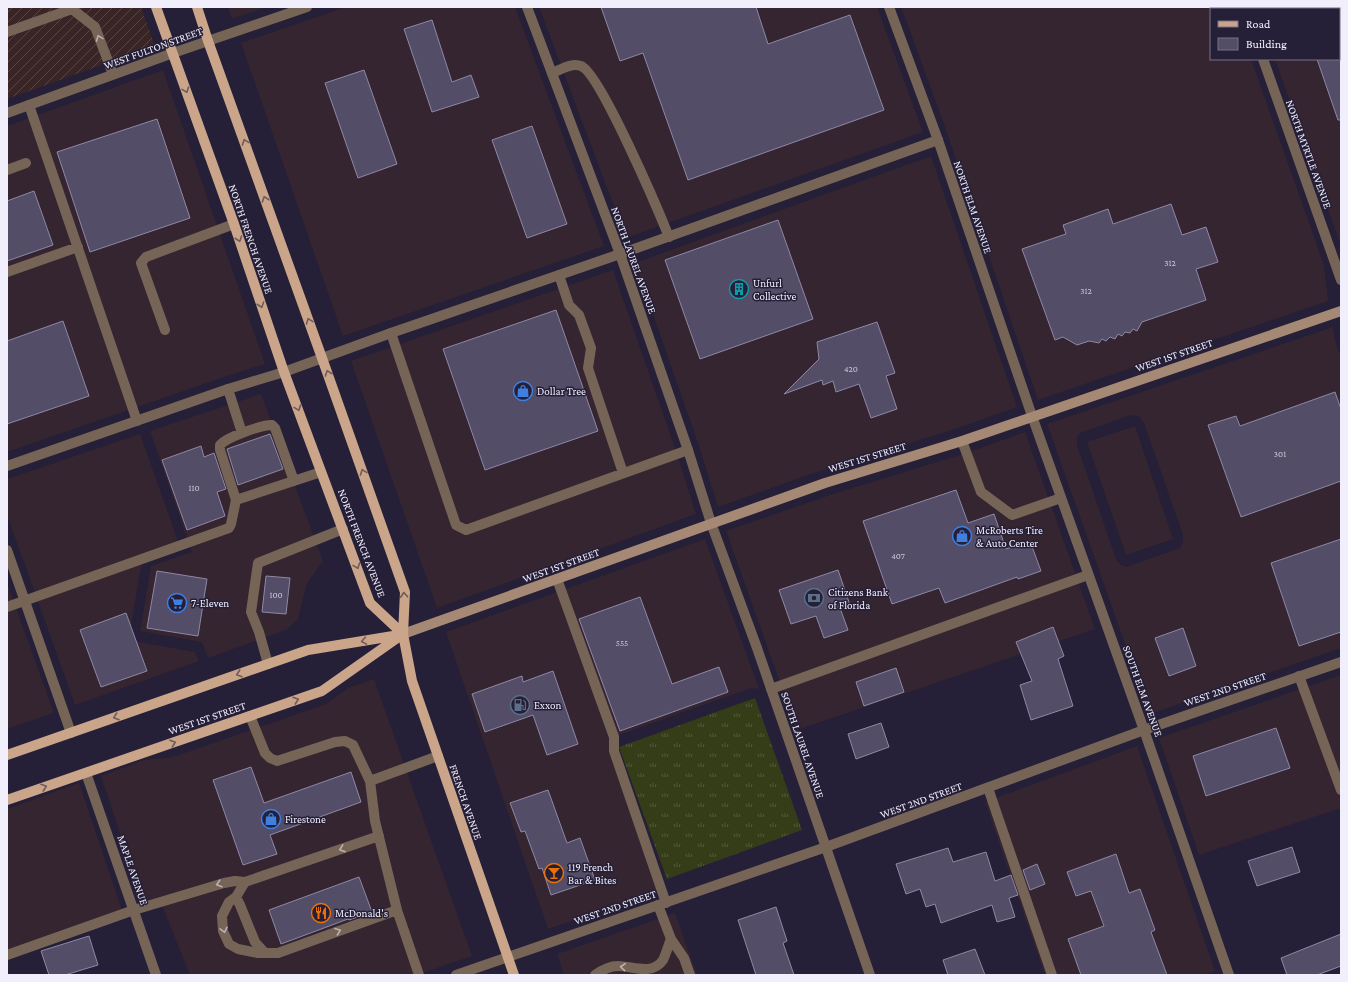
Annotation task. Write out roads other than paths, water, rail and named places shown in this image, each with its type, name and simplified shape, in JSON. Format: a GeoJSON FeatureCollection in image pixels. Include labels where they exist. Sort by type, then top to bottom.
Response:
{"type":"FeatureCollection","features":[{"type":"Feature","properties":{"kind":"main road","name":"NORTH FRENCH AVENUE"},"geometry":{"type":"LineString","coordinates":[[156,7],[234,224],[284,372],[344,529],[370,603],[402,634]]}},
{"type":"Feature","properties":{"kind":"main road","name":"NORTH FRENCH AVENUE"},"geometry":{"type":"LineString","coordinates":[[197,7],[405,592],[402,634]]}},
{"type":"Feature","properties":{"kind":"main road","name":"WEST 1ST STREET"},"geometry":{"type":"LineString","coordinates":[[7,755],[308,650],[402,634],[557,580],[825,483],[962,441],[1341,311]]}},
{"type":"Feature","properties":{"kind":"main road","name":"WEST 1ST STREET"},"geometry":{"type":"LineString","coordinates":[[7,800],[322,691],[402,634]]}},
{"type":"Feature","properties":{"kind":"main road","name":"FRENCH AVENUE"},"geometry":{"type":"LineString","coordinates":[[402,634],[412,681],[514,975]]}},
{"type":"Feature","properties":{"kind":"street","name":"WEST FULTON STREET"},"geometry":{"type":"LineString","coordinates":[[7,112],[208,40],[307,7]]}},
{"type":"Feature","properties":{"kind":"street","name":"NORTH LAUREL AVENUE"},"geometry":{"type":"LineString","coordinates":[[527,7],[620,254],[688,450],[711,523]]}},
{"type":"Feature","properties":{"kind":"street","name":"NORTH ELM AVENUE"},"geometry":{"type":"LineString","coordinates":[[889,7],[938,140],[1032,416]]}},
{"type":"Feature","properties":{"kind":"street"},"geometry":{"type":"LineString","coordinates":[[7,32],[72,9],[94,27],[113,74]]}},
{"type":"Feature","properties":{"kind":"street","name":"NORTH MYRTLE AVENUE"},"geometry":{"type":"LineString","coordinates":[[1263,60],[1341,280]]}},
{"type":"Feature","properties":{"kind":"street"},"geometry":{"type":"LineString","coordinates":[[552,73],[572,65],[578,65],[586,69],[592,77],[606,100],[640,169],[669,237]]}},
{"type":"Feature","properties":{"kind":"street"},"geometry":{"type":"LineString","coordinates":[[29,105],[137,421]]}},
{"type":"Feature","properties":{"kind":"street"},"geometry":{"type":"LineString","coordinates":[[7,466],[228,389],[284,372],[391,333],[669,237],[938,140]]}},
{"type":"Feature","properties":{"kind":"street"},"geometry":{"type":"LineString","coordinates":[[7,170],[26,163]]}},
{"type":"Feature","properties":{"kind":"street"},"geometry":{"type":"LineString","coordinates":[[165,330],[141,263],[146,257],[234,224]]}},
{"type":"Feature","properties":{"kind":"street"},"geometry":{"type":"LineString","coordinates":[[7,272],[78,247]]}},
{"type":"Feature","properties":{"kind":"street"},"geometry":{"type":"LineString","coordinates":[[559,275],[569,305],[580,315],[591,348],[588,368],[623,473]]}},
{"type":"Feature","properties":{"kind":"street"},"geometry":{"type":"LineString","coordinates":[[391,333],[456,525],[466,530],[688,450]]}},
{"type":"Feature","properties":{"kind":"street"},"geometry":{"type":"LineString","coordinates":[[228,389],[242,433]]}},
{"type":"Feature","properties":{"kind":"street","name":"SOUTH ELM AVENUE"},"geometry":{"type":"LineString","coordinates":[[1032,416],[1144,730],[1229,975]]}},
{"type":"Feature","properties":{"kind":"street"},"geometry":{"type":"LineString","coordinates":[[7,607],[226,529],[232,524],[236,500],[220,450],[220,445],[223,441],[242,433],[272,425],[275,428],[294,481]]}},
{"type":"Feature","properties":{"kind":"street"},"geometry":{"type":"LineString","coordinates":[[962,441],[981,492],[1012,515],[1061,498]]}},
{"type":"Feature","properties":{"kind":"street"},"geometry":{"type":"LineString","coordinates":[[236,500],[321,472]]}},
{"type":"Feature","properties":{"kind":"street","name":"SOUTH LAUREL AVENUE"},"geometry":{"type":"LineString","coordinates":[[711,523],[771,689],[870,975]]}},
{"type":"Feature","properties":{"kind":"street"},"geometry":{"type":"LineString","coordinates":[[268,664],[259,632],[251,612],[258,564],[344,529]]}},
{"type":"Feature","properties":{"kind":"street"},"geometry":{"type":"LineString","coordinates":[[7,550],[71,733]]}},
{"type":"Feature","properties":{"kind":"street"},"geometry":{"type":"LineString","coordinates":[[771,689],[1088,575]]}},
{"type":"Feature","properties":{"kind":"street"},"geometry":{"type":"LineString","coordinates":[[557,580],[614,737],[614,751],[662,904],[671,939],[684,958],[690,975]]}},
{"type":"Feature","properties":{"kind":"street","name":"WEST 2ND STREET"},"geometry":{"type":"LineString","coordinates":[[456,975],[826,847],[1144,730],[1341,662]]}},
{"type":"Feature","properties":{"kind":"street"},"geometry":{"type":"LineString","coordinates":[[1299,676],[1341,790]]}},
{"type":"Feature","properties":{"kind":"street"},"geometry":{"type":"LineString","coordinates":[[250,716],[265,753],[270,758],[277,761],[335,742],[345,741],[353,745],[370,781],[375,821],[397,910],[419,975]]}},
{"type":"Feature","properties":{"kind":"street"},"geometry":{"type":"LineString","coordinates":[[370,781],[438,756]]}},
{"type":"Feature","properties":{"kind":"street","name":"MAPLE AVENUE"},"geometry":{"type":"LineString","coordinates":[[86,773],[156,975]]}},
{"type":"Feature","properties":{"kind":"street"},"geometry":{"type":"LineString","coordinates":[[988,788],[1052,975]]}},
{"type":"Feature","properties":{"kind":"street"},"geometry":{"type":"LineString","coordinates":[[7,955],[134,910],[224,883],[235,881],[245,882],[379,836]]}},
{"type":"Feature","properties":{"kind":"street"},"geometry":{"type":"LineString","coordinates":[[245,882],[236,897],[229,902],[222,916],[223,931],[229,944],[238,949],[258,953],[278,953],[397,910]]}},
{"type":"Feature","properties":{"kind":"street"},"geometry":{"type":"LineString","coordinates":[[236,897],[255,942],[265,953]]}},
{"type":"Feature","properties":{"kind":"street"},"geometry":{"type":"LineString","coordinates":[[595,975],[604,969],[617,966],[644,969],[654,972],[662,960],[671,939]]}},
{"type":"Feature","properties":{"kind":"place","name":"Unfurl Collective"},"geometry":{"type":"Point","coordinates":[739,289]}},
{"type":"Feature","properties":{"kind":"place","name":"Dollar Tree"},"geometry":{"type":"Point","coordinates":[523,391]}},
{"type":"Feature","properties":{"kind":"place","name":"McRoberts Tire & Auto Center"},"geometry":{"type":"Point","coordinates":[962,536]}},
{"type":"Feature","properties":{"kind":"place","name":"Citizens Bank of Florida"},"geometry":{"type":"Point","coordinates":[814,598]}},
{"type":"Feature","properties":{"kind":"place","name":"7-Eleven"},"geometry":{"type":"Point","coordinates":[177,603]}},
{"type":"Feature","properties":{"kind":"place","name":"Exxon"},"geometry":{"type":"Point","coordinates":[520,705]}},
{"type":"Feature","properties":{"kind":"place","name":"Firestone"},"geometry":{"type":"Point","coordinates":[271,819]}},
{"type":"Feature","properties":{"kind":"place","name":"119 French Bar & Bites"},"geometry":{"type":"Point","coordinates":[554,873]}},
{"type":"Feature","properties":{"kind":"place","name":"McDonald's"},"geometry":{"type":"Point","coordinates":[321,913]}}]}
